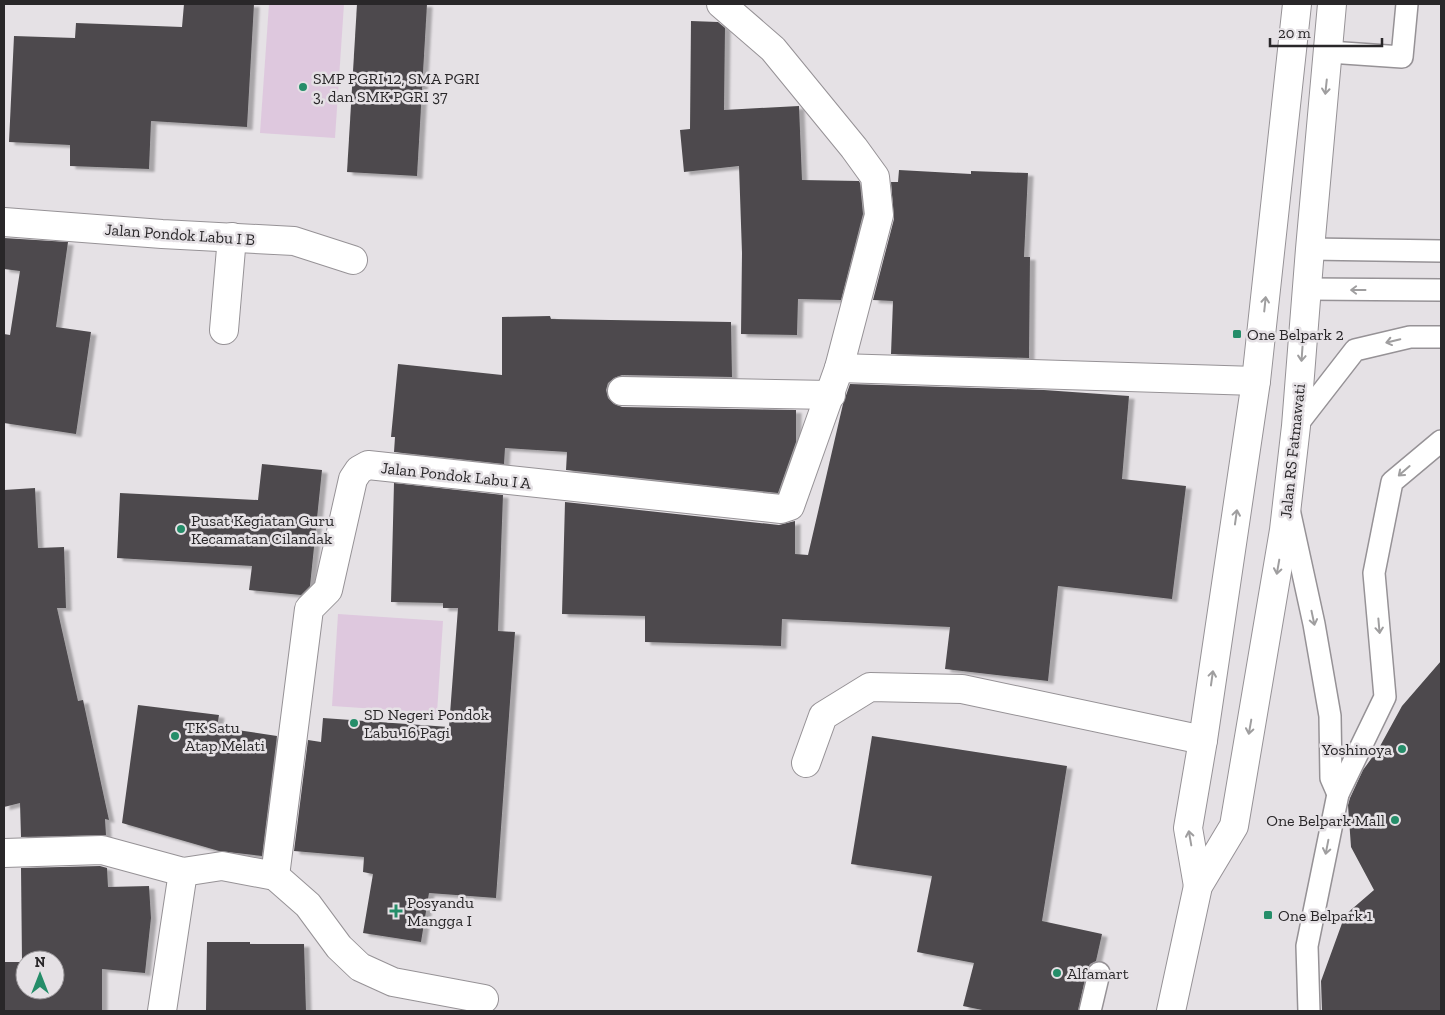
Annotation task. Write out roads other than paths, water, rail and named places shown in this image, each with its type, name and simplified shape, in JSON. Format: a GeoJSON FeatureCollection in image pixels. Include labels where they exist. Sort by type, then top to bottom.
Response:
{"type":"FeatureCollection","features":[{"type":"Feature","properties":{"kind":"street","name":"Jalan Pondok Labu I A"},"geometry":{"type":"LineString","coordinates":[[275,876],[309,609],[328,590],[353,479],[359,470],[368,465],[781,509],[790,506],[794,499],[831,395],[879,214],[875,177],[854,148],[773,49],[721,4]]}},
{"type":"Feature","properties":{"kind":"street","name":"Jalan RS Fatmawati"},"geometry":{"type":"LineString","coordinates":[[1198,886],[1188,828],[1203,740],[1256,381],[1297,4]]}},
{"type":"Feature","properties":{"kind":"street","name":"Jalan RS Fatmawati"},"geometry":{"type":"LineString","coordinates":[[1171,1011],[1198,886],[1234,826],[1288,502],[1332,4]]}},
{"type":"Feature","properties":{"kind":"street","name":"Jalan Pondok Labu I B"},"geometry":{"type":"LineString","coordinates":[[4,222],[294,241],[353,260]]}},
{"type":"Feature","properties":{"kind":"street"},"geometry":{"type":"LineString","coordinates":[[224,330],[232,238]]}},
{"type":"Feature","properties":{"kind":"street"},"geometry":{"type":"LineString","coordinates":[[839,368],[1256,381]]}},
{"type":"Feature","properties":{"kind":"street"},"geometry":{"type":"LineString","coordinates":[[622,391],[831,395]]}},
{"type":"Feature","properties":{"kind":"street"},"geometry":{"type":"LineString","coordinates":[[806,763],[823,716],[870,687],[962,689],[1203,740]]}},
{"type":"Feature","properties":{"kind":"street"},"geometry":{"type":"LineString","coordinates":[[4,853],[102,850],[183,872],[222,866],[275,876],[308,905],[339,947],[360,967],[393,982],[484,999]]}},
{"type":"Feature","properties":{"kind":"street"},"geometry":{"type":"LineString","coordinates":[[162,1011],[183,872]]}},
{"type":"Feature","properties":{"kind":"lane"},"geometry":{"type":"LineString","coordinates":[[1329,52],[1402,57],[1407,4]]}},
{"type":"Feature","properties":{"kind":"lane"},"geometry":{"type":"LineString","coordinates":[[1310,249],[1441,251]]}},
{"type":"Feature","properties":{"kind":"lane"},"geometry":{"type":"LineString","coordinates":[[1307,290],[1441,290]]}},
{"type":"Feature","properties":{"kind":"lane"},"geometry":{"type":"LineString","coordinates":[[1296,426],[1355,350],[1410,337],[1441,337]]}},
{"type":"Feature","properties":{"kind":"lane"},"geometry":{"type":"LineString","coordinates":[[1309,1011],[1307,946],[1338,794],[1385,697],[1374,573],[1392,482],[1441,441]]}},
{"type":"Feature","properties":{"kind":"lane"},"geometry":{"type":"LineString","coordinates":[[1288,502],[1326,689],[1330,716],[1331,778],[1338,794]]}},
{"type":"Feature","properties":{"kind":"lane"},"geometry":{"type":"LineString","coordinates":[[1090,1011],[1099,973]]}},
{"type":"Feature","properties":{"kind":"place","name":"SMP PGRI 12, SMA PGRI 3, dan SMK PGRI 37"},"geometry":{"type":"Point","coordinates":[303,87]}},
{"type":"Feature","properties":{"kind":"place","name":"One Belpark 2"},"geometry":{"type":"Point","coordinates":[1237,334]}},
{"type":"Feature","properties":{"kind":"place","name":"Pusat Kegiatan Guru Kecamatan Cilandak"},"geometry":{"type":"Point","coordinates":[181,529]}},
{"type":"Feature","properties":{"kind":"place","name":"SD Negeri Pondok Labu 16 Pagi"},"geometry":{"type":"Point","coordinates":[354,723]}},
{"type":"Feature","properties":{"kind":"place","name":"TK Satu Atap Melati"},"geometry":{"type":"Point","coordinates":[175,736]}},
{"type":"Feature","properties":{"kind":"place","name":"Yoshinoya"},"geometry":{"type":"Point","coordinates":[1402,749]}},
{"type":"Feature","properties":{"kind":"place","name":"One Belpark Mall"},"geometry":{"type":"Point","coordinates":[1395,820]}},
{"type":"Feature","properties":{"kind":"place","name":"Posyandu Mangga I"},"geometry":{"type":"Point","coordinates":[396,911]}},
{"type":"Feature","properties":{"kind":"place","name":"One Belpark 1"},"geometry":{"type":"Point","coordinates":[1268,915]}},
{"type":"Feature","properties":{"kind":"place","name":"Alfamart"},"geometry":{"type":"Point","coordinates":[1057,973]}}]}
